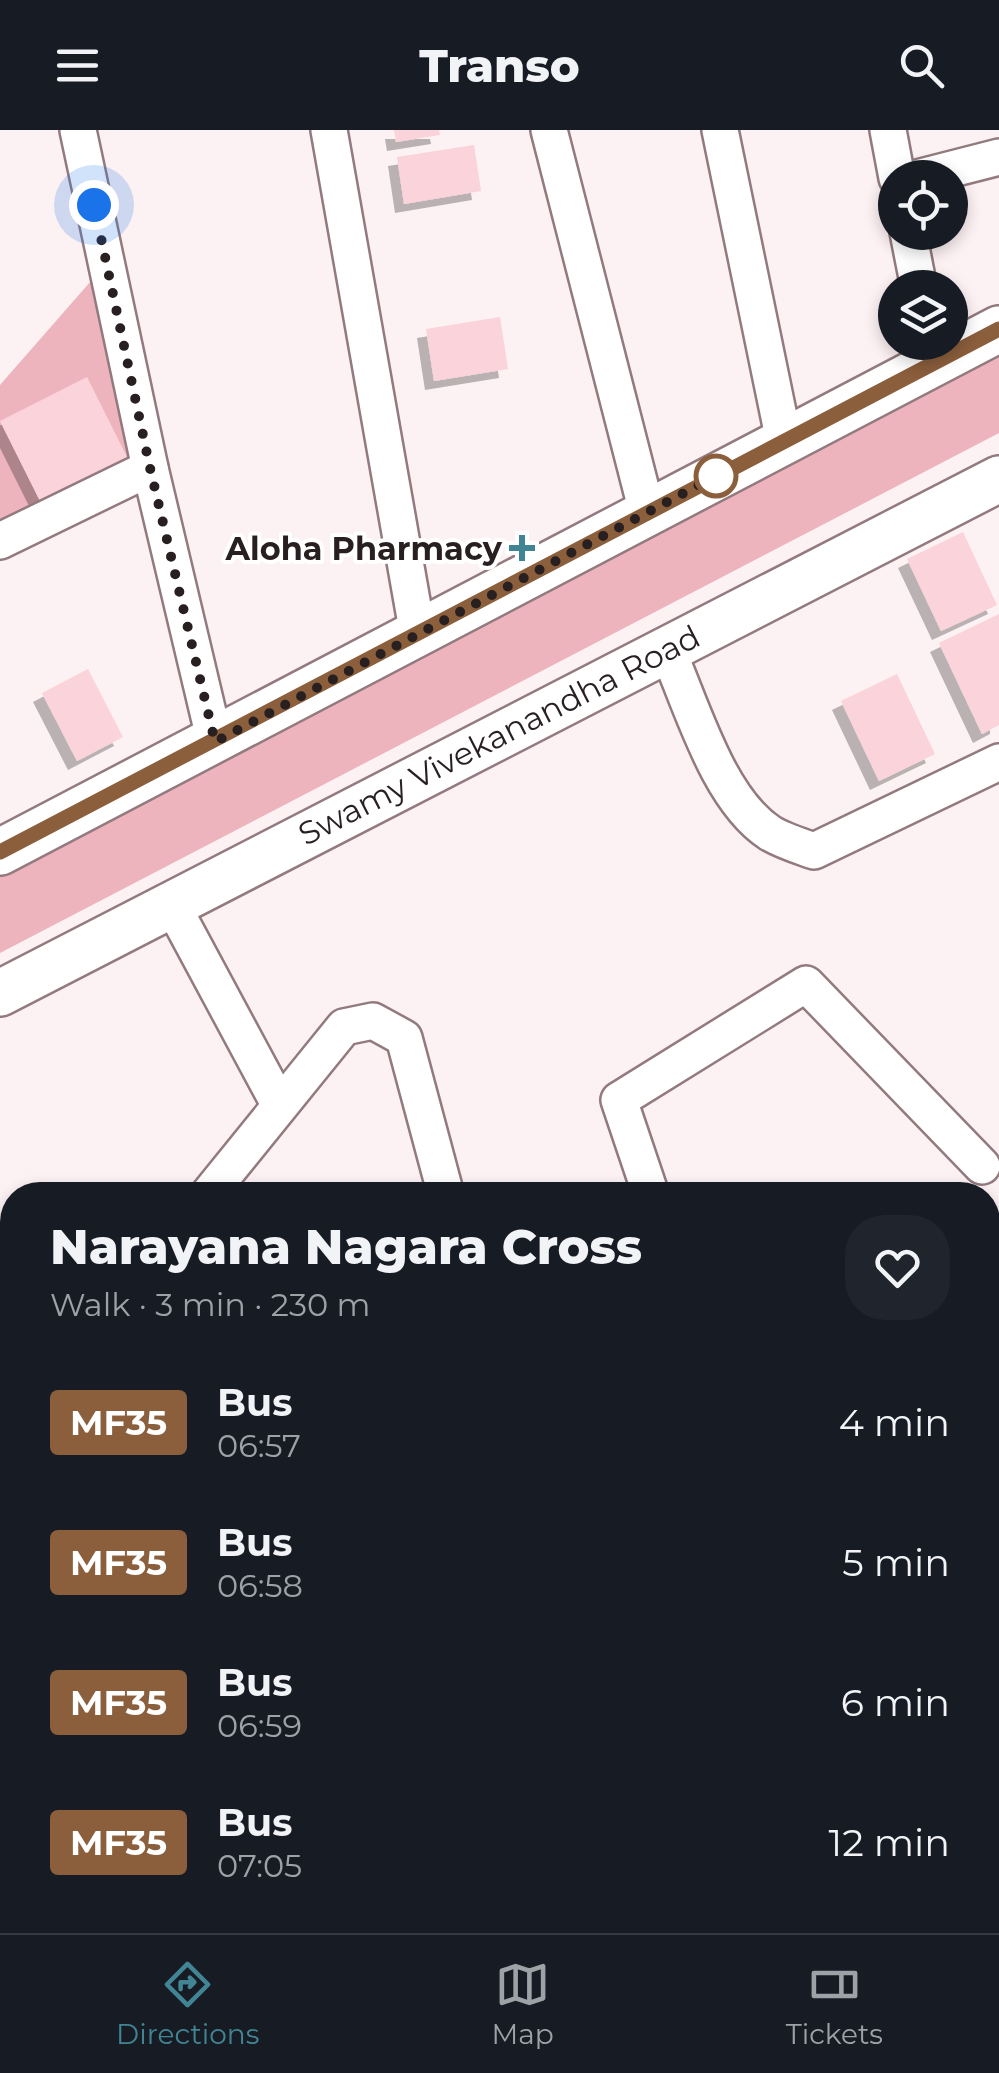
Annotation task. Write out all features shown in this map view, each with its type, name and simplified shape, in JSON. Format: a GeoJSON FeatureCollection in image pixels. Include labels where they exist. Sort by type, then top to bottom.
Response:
{"type":"FeatureCollection","features":[{"type":"Feature","properties":{"kind":"main road"},"geometry":{"type":"LineString","coordinates":[[968,340],[999,329]]}},
{"type":"Feature","properties":{"kind":"main road"},"geometry":{"type":"LineString","coordinates":[[0,852],[418,636],[784,440],[919,360]]}},
{"type":"Feature","properties":{"kind":"main road","name":"Swamy Vivekanandha Road"},"geometry":{"type":"LineString","coordinates":[[0,993],[999,479]]}},
{"type":"Feature","properties":{"kind":"street"},"geometry":{"type":"LineString","coordinates":[[78,130],[150,468],[215,742]]}},
{"type":"Feature","properties":{"kind":"street"},"geometry":{"type":"LineString","coordinates":[[328,130],[418,636]]}},
{"type":"Feature","properties":{"kind":"street"},"geometry":{"type":"LineString","coordinates":[[549,130],[647,512]]}},
{"type":"Feature","properties":{"kind":"street"},"geometry":{"type":"LineString","coordinates":[[720,130],[784,440]]}},
{"type":"Feature","properties":{"kind":"street"},"geometry":{"type":"LineString","coordinates":[[888,130],[894,160]]}},
{"type":"Feature","properties":{"kind":"street"},"geometry":{"type":"LineString","coordinates":[[968,165],[999,157]]}},
{"type":"Feature","properties":{"kind":"street"},"geometry":{"type":"LineString","coordinates":[[0,541],[150,468]]}},
{"type":"Feature","properties":{"kind":"street"},"geometry":{"type":"LineString","coordinates":[[668,649],[724,781],[739,806],[771,834],[814,851],[999,762]]}},
{"type":"Feature","properties":{"kind":"street"},"geometry":{"type":"LineString","coordinates":[[171,903],[279,1104]]}},
{"type":"Feature","properties":{"kind":"street"},"geometry":{"type":"LineString","coordinates":[[647,1182],[619,1100],[806,984],[982,1166]]}},
{"type":"Feature","properties":{"kind":"street"},"geometry":{"type":"LineString","coordinates":[[218,1182],[344,1027],[373,1021],[404,1038],[443,1182]]}},
{"type":"Feature","properties":{"kind":"shaded area"},"geometry":{"type":"Polygon","coordinates":[[[98,273],[139,459],[0,528],[0,385],[98,273]]]}},
{"type":"Feature","properties":{"kind":"shaded area"},"geometry":{"type":"Polygon","coordinates":[[[999,356],[999,433],[0,953],[0,876],[999,356]]]}},
{"type":"Feature","properties":{"kind":"building"},"geometry":{"type":"Polygon","coordinates":[[[394,130],[439,130],[440,135],[396,142],[394,130]]]}},
{"type":"Feature","properties":{"kind":"building"},"geometry":{"type":"Polygon","coordinates":[[[474,145],[481,191],[404,204],[397,157],[474,145]]]}},
{"type":"Feature","properties":{"kind":"building"},"geometry":{"type":"Polygon","coordinates":[[[500,317],[508,369],[434,381],[426,329],[500,317]]]}},
{"type":"Feature","properties":{"kind":"building"},"geometry":{"type":"Polygon","coordinates":[[[87,377],[129,461],[42,505],[0,421],[87,377]]]}},
{"type":"Feature","properties":{"kind":"building"},"geometry":{"type":"Polygon","coordinates":[[[963,532],[997,605],[941,631],[907,559],[963,532]]]}},
{"type":"Feature","properties":{"kind":"building"},"geometry":{"type":"Polygon","coordinates":[[[999,614],[999,725],[982,734],[939,643],[999,614]]]}},
{"type":"Feature","properties":{"kind":"building"},"geometry":{"type":"Polygon","coordinates":[[[88,669],[123,737],[77,761],[42,693],[88,669]]]}},
{"type":"Feature","properties":{"kind":"building"},"geometry":{"type":"Polygon","coordinates":[[[897,674],[935,754],[879,781],[841,701],[897,674]]]}},
{"type":"Feature","properties":{"kind":"bus line","name":"MF35"},"geometry":{"type":"LineString","coordinates":[[0,852],[999,329]]}},
{"type":"Feature","properties":{"kind":"place","name":"Aloha Pharmacy"},"geometry":{"type":"Point","coordinates":[522,548]}},
{"type":"Feature","properties":{"kind":"route"},"geometry":{"type":"LineString","coordinates":[[94,205],[150,468],[215,742],[716,476]]}}]}
